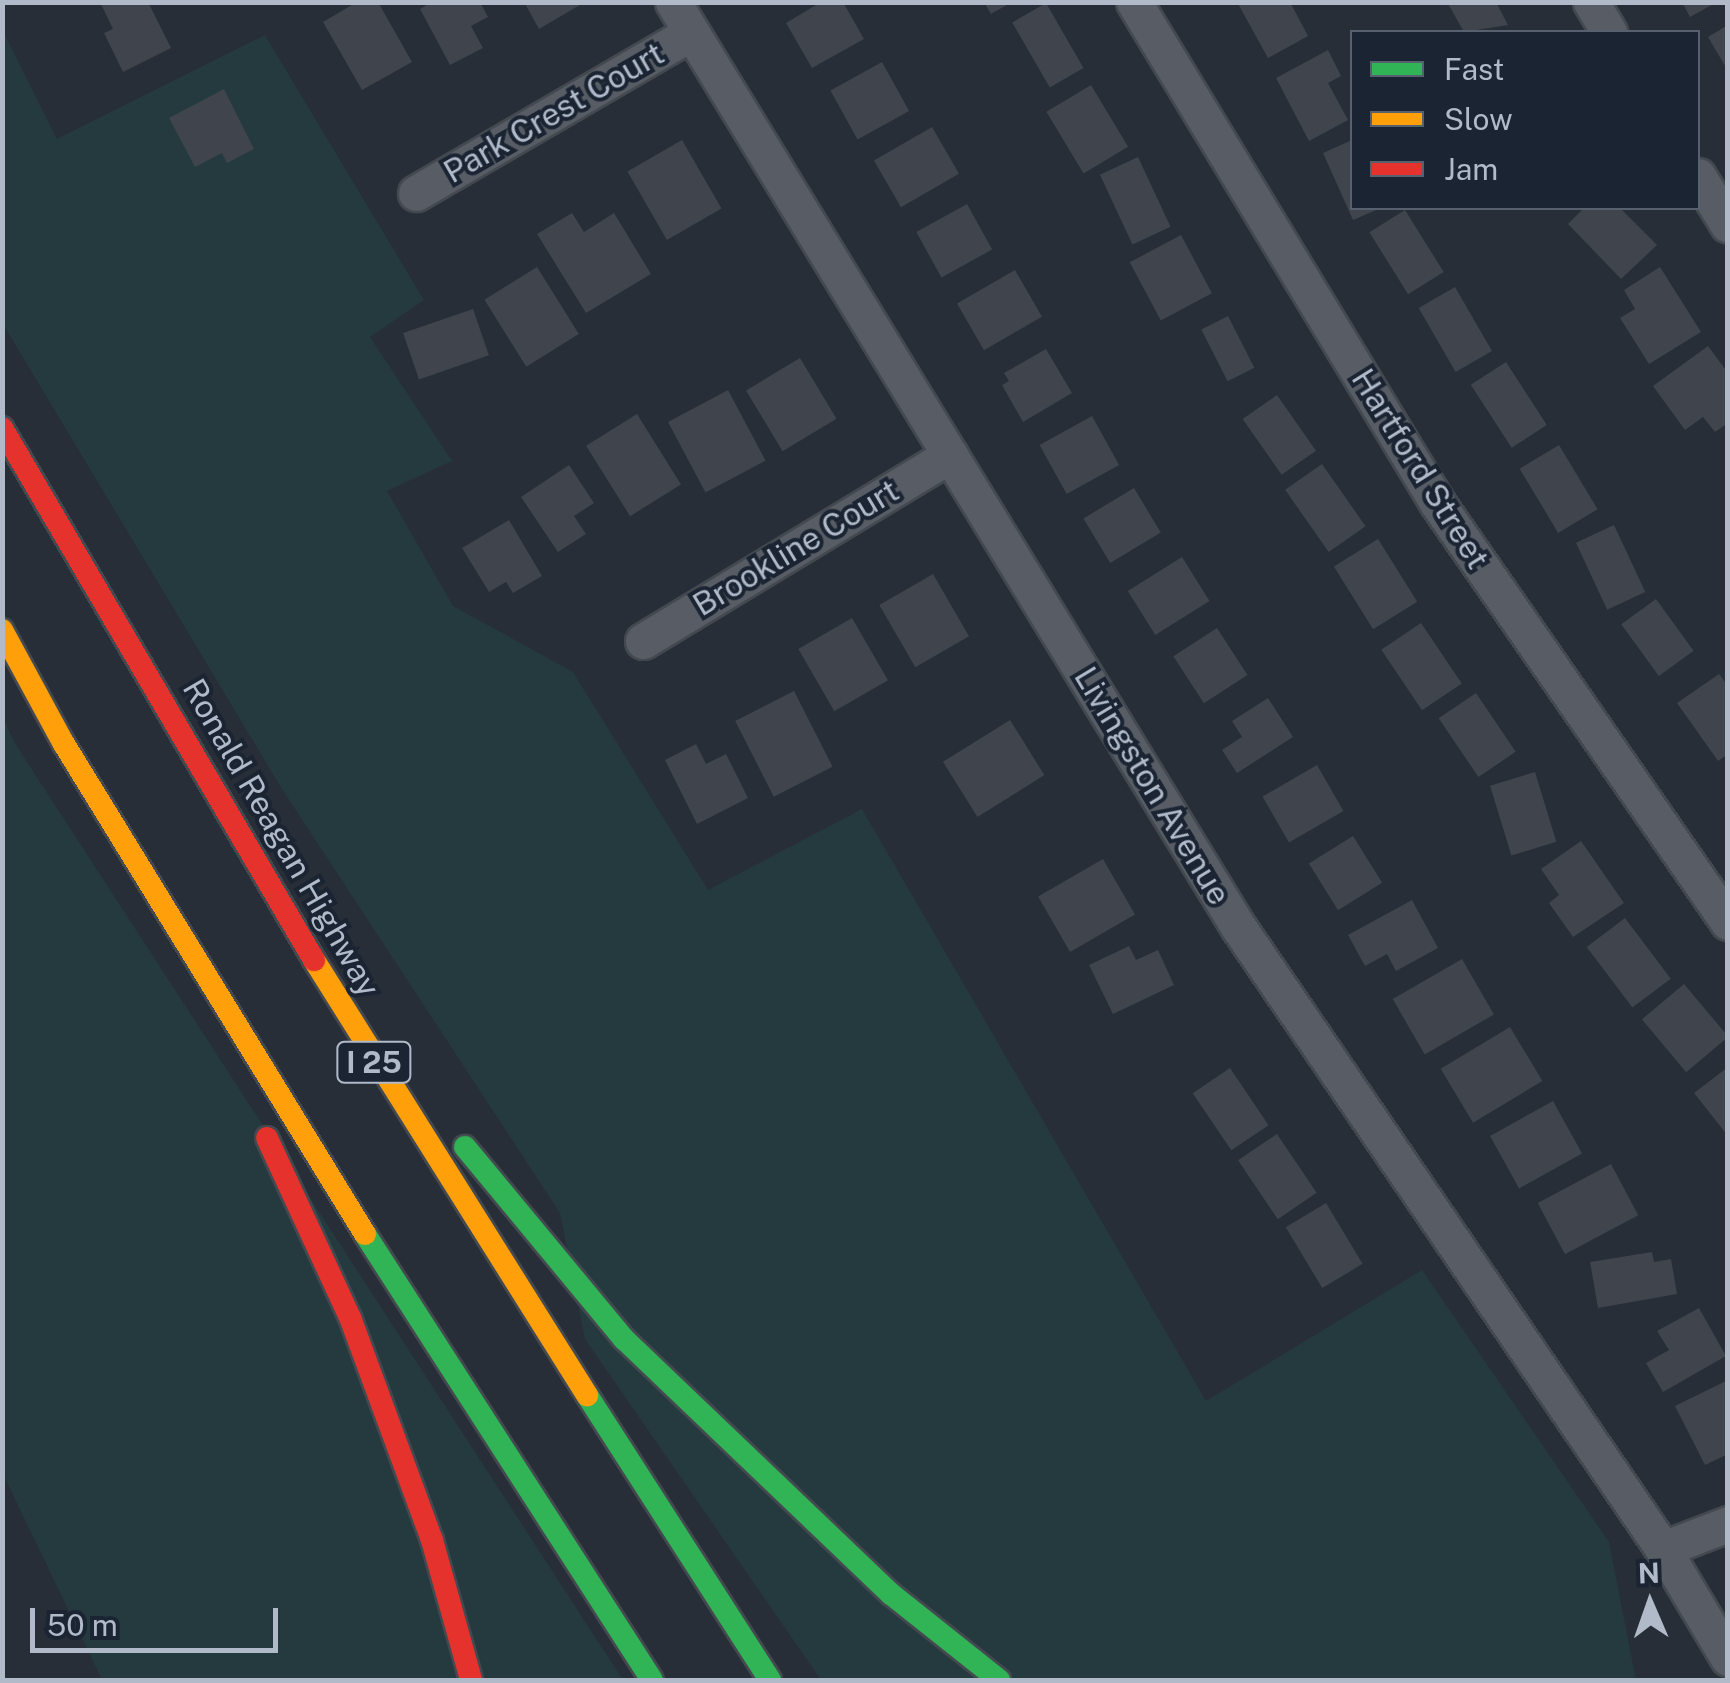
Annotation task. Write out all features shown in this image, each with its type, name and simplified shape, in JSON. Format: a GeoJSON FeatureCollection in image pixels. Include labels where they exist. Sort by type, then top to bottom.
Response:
{"type":"FeatureCollection","features":[{"type":"Feature","properties":{"kind":"highway","name":"Ronald Reagan Highway"},"geometry":{"type":"LineString","coordinates":[[2,428],[379,1070],[770,1680]]}},
{"type":"Feature","properties":{"kind":"highway"},"geometry":{"type":"LineString","coordinates":[[2,630],[202,1018]]}},
{"type":"Feature","properties":{"kind":"highway"},"geometry":{"type":"LineString","coordinates":[[64,744],[517,1478],[652,1680]]}},
{"type":"Feature","properties":{"kind":"highway"},"geometry":{"type":"LineString","coordinates":[[197,762],[374,1010]]}},
{"type":"Feature","properties":{"kind":"highway"},"geometry":{"type":"LineString","coordinates":[[448,1121],[479,1169],[624,1339],[891,1594],[999,1680]]}},
{"type":"Feature","properties":{"kind":"highway"},"geometry":{"type":"LineString","coordinates":[[258,1123],[351,1320],[432,1540],[471,1680]]}},
{"type":"Feature","properties":{"kind":"street","name":"Livingston Avenue"},"geometry":{"type":"LineString","coordinates":[[673,2],[1239,928],[1663,1549],[1728,1658]]}},
{"type":"Feature","properties":{"kind":"street","name":"Hartford Street"},"geometry":{"type":"LineString","coordinates":[[1134,2],[1438,504],[1728,922]]}},
{"type":"Feature","properties":{"kind":"street"},"geometry":{"type":"LineString","coordinates":[[1591,2],[1608,30]]}},
{"type":"Feature","properties":{"kind":"street","name":"Park Crest Court"},"geometry":{"type":"LineString","coordinates":[[416,193],[691,33]]}},
{"type":"Feature","properties":{"kind":"street"},"geometry":{"type":"LineString","coordinates":[[1700,179],[1728,225]]}},
{"type":"Feature","properties":{"kind":"street","name":"Brookline Court"},"geometry":{"type":"LineString","coordinates":[[643,640],[950,455]]}},
{"type":"Feature","properties":{"kind":"street"},"geometry":{"type":"LineString","coordinates":[[1663,1549],[1728,1524]]}},
{"type":"Feature","properties":{"kind":"green space"},"geometry":{"type":"Polygon","coordinates":[[[3,31],[57,139],[265,35],[424,300],[370,337],[452,461],[387,491],[453,606],[573,672],[708,890],[862,809],[1206,1401],[1422,1270],[1609,1542],[1636,1680],[821,1680],[585,1339],[560,1213],[282,789],[3,324],[3,31]]]}},
{"type":"Feature","properties":{"kind":"green space"},"geometry":{"type":"Polygon","coordinates":[[[3,718],[16,745],[623,1680],[102,1680],[3,1474],[3,718]]]}},
{"type":"Feature","properties":{"kind":"building"},"geometry":{"type":"Polygon","coordinates":[[[100,2],[148,2],[171,48],[123,72],[104,33],[113,29],[100,2]]]}},
{"type":"Feature","properties":{"kind":"building"},"geometry":{"type":"Polygon","coordinates":[[[357,2],[378,2],[412,62],[362,90],[323,22],[357,2]]]}},
{"type":"Feature","properties":{"kind":"building"},"geometry":{"type":"Polygon","coordinates":[[[432,2],[480,2],[488,17],[471,26],[483,48],[450,65],[420,9],[432,2]]]}},
{"type":"Feature","properties":{"kind":"building"},"geometry":{"type":"Polygon","coordinates":[[[524,2],[585,2],[539,29],[524,2]]]}},
{"type":"Feature","properties":{"kind":"building"},"geometry":{"type":"Polygon","coordinates":[[[821,2],[843,2],[864,39],[812,68],[786,23],[821,2]]]}},
{"type":"Feature","properties":{"kind":"building"},"geometry":{"type":"Polygon","coordinates":[[[984,2],[1012,2],[991,14],[984,2]]]}},
{"type":"Feature","properties":{"kind":"building"},"geometry":{"type":"Polygon","coordinates":[[[1237,2],[1290,2],[1308,36],[1268,58],[1237,2]]]}},
{"type":"Feature","properties":{"kind":"building"},"geometry":{"type":"Polygon","coordinates":[[[1447,2],[1496,2],[1508,25],[1477,30],[1463,30],[1447,2]]]}},
{"type":"Feature","properties":{"kind":"building"},"geometry":{"type":"Polygon","coordinates":[[[1682,2],[1717,2],[1690,17],[1682,2]]]}},
{"type":"Feature","properties":{"kind":"building"},"geometry":{"type":"Polygon","coordinates":[[[1046,3],[1084,68],[1050,87],[1012,22],[1046,3]]]}},
{"type":"Feature","properties":{"kind":"building"},"geometry":{"type":"Polygon","coordinates":[[[1728,25],[1728,71],[1708,37],[1728,25]]]}},
{"type":"Feature","properties":{"kind":"building"},"geometry":{"type":"Polygon","coordinates":[[[1328,50],[1341,76],[1328,83],[1348,120],[1309,141],[1276,78],[1328,50]]]}},
{"type":"Feature","properties":{"kind":"building"},"geometry":{"type":"Polygon","coordinates":[[[882,62],[909,111],[858,140],[830,91],[882,62]]]}},
{"type":"Feature","properties":{"kind":"building"},"geometry":{"type":"Polygon","coordinates":[[[1091,85],[1128,147],[1084,173],[1046,112],[1091,85]]]}},
{"type":"Feature","properties":{"kind":"building"},"geometry":{"type":"Polygon","coordinates":[[[224,89],[254,149],[227,163],[222,153],[195,167],[169,118],[224,89]]]}},
{"type":"Feature","properties":{"kind":"building"},"geometry":{"type":"Polygon","coordinates":[[[932,127],[959,174],[901,207],[874,160],[932,127]]]}},
{"type":"Feature","properties":{"kind":"building"},"geometry":{"type":"Polygon","coordinates":[[[682,140],[722,208],[667,240],[627,172],[682,140]]]}},
{"type":"Feature","properties":{"kind":"building"},"geometry":{"type":"Polygon","coordinates":[[[1350,141],[1350,210],[1376,210],[1353,220],[1323,153],[1350,141]]]}},
{"type":"Feature","properties":{"kind":"building"},"geometry":{"type":"Polygon","coordinates":[[[1138,157],[1171,227],[1132,245],[1100,175],[1138,157]]]}},
{"type":"Feature","properties":{"kind":"building"},"geometry":{"type":"Polygon","coordinates":[[[967,204],[992,249],[941,278],[916,232],[967,204]]]}},
{"type":"Feature","properties":{"kind":"building"},"geometry":{"type":"Polygon","coordinates":[[[1405,210],[1444,272],[1408,294],[1369,232],[1405,210]]]}},
{"type":"Feature","properties":{"kind":"building"},"geometry":{"type":"Polygon","coordinates":[[[1582,210],[1622,210],[1657,245],[1621,279],[1568,224],[1582,210]]]}},
{"type":"Feature","properties":{"kind":"building"},"geometry":{"type":"Polygon","coordinates":[[[572,213],[584,232],[614,213],[651,274],[586,313],[537,234],[572,213]]]}},
{"type":"Feature","properties":{"kind":"building"},"geometry":{"type":"Polygon","coordinates":[[[1181,235],[1212,293],[1161,321],[1130,262],[1181,235]]]}},
{"type":"Feature","properties":{"kind":"building"},"geometry":{"type":"Polygon","coordinates":[[[537,267],[579,334],[526,367],[484,300],[537,267]]]}},
{"type":"Feature","properties":{"kind":"building"},"geometry":{"type":"Polygon","coordinates":[[[1660,267],[1701,332],[1649,364],[1620,318],[1635,309],[1624,290],[1660,267]]]}},
{"type":"Feature","properties":{"kind":"building"},"geometry":{"type":"Polygon","coordinates":[[[1015,270],[1042,317],[984,350],[957,304],[1015,270]]]}},
{"type":"Feature","properties":{"kind":"building"},"geometry":{"type":"Polygon","coordinates":[[[1455,287],[1492,351],[1456,372],[1419,308],[1455,287]]]}},
{"type":"Feature","properties":{"kind":"building"},"geometry":{"type":"Polygon","coordinates":[[[473,309],[489,355],[419,379],[403,333],[473,309]]]}},
{"type":"Feature","properties":{"kind":"building"},"geometry":{"type":"Polygon","coordinates":[[[1228,316],[1254,368],[1228,381],[1201,330],[1228,316]]]}},
{"type":"Feature","properties":{"kind":"building"},"geometry":{"type":"Polygon","coordinates":[[[1708,346],[1728,373],[1728,423],[1715,432],[1703,417],[1685,430],[1653,386],[1708,346]]]}},
{"type":"Feature","properties":{"kind":"building"},"geometry":{"type":"Polygon","coordinates":[[[1046,349],[1072,393],[1023,422],[1002,385],[1009,381],[1004,373],[1046,349]]]}},
{"type":"Feature","properties":{"kind":"building"},"geometry":{"type":"Polygon","coordinates":[[[800,358],[837,419],[783,451],[746,390],[800,358]]]}},
{"type":"Feature","properties":{"kind":"building"},"geometry":{"type":"Polygon","coordinates":[[[1506,362],[1547,425],[1512,448],[1471,385],[1506,362]]]}},
{"type":"Feature","properties":{"kind":"building"},"geometry":{"type":"Polygon","coordinates":[[[728,390],[766,461],[706,493],[668,422],[728,390]]]}},
{"type":"Feature","properties":{"kind":"building"},"geometry":{"type":"Polygon","coordinates":[[[1277,395],[1316,451],[1282,475],[1243,419],[1277,395]]]}},
{"type":"Feature","properties":{"kind":"building"},"geometry":{"type":"Polygon","coordinates":[[[637,414],[681,484],[630,516],[586,446],[637,414]]]}},
{"type":"Feature","properties":{"kind":"building"},"geometry":{"type":"Polygon","coordinates":[[[1092,416],[1119,465],[1067,494],[1040,445],[1092,416]]]}},
{"type":"Feature","properties":{"kind":"building"},"geometry":{"type":"Polygon","coordinates":[[[1559,445],[1598,509],[1558,533],[1520,469],[1559,445]]]}},
{"type":"Feature","properties":{"kind":"building"},"geometry":{"type":"Polygon","coordinates":[[[1322,464],[1366,526],[1329,552],[1285,490],[1322,464]]]}},
{"type":"Feature","properties":{"kind":"building"},"geometry":{"type":"Polygon","coordinates":[[[569,465],[594,503],[574,516],[586,534],[558,552],[521,497],[569,465]]]}},
{"type":"Feature","properties":{"kind":"building"},"geometry":{"type":"Polygon","coordinates":[[[1134,488],[1161,533],[1110,563],[1083,518],[1134,488]]]}},
{"type":"Feature","properties":{"kind":"building"},"geometry":{"type":"Polygon","coordinates":[[[509,520],[542,576],[513,593],[506,582],[489,592],[462,548],[509,520]]]}},
{"type":"Feature","properties":{"kind":"building"},"geometry":{"type":"Polygon","coordinates":[[[1614,525],[1645,592],[1607,610],[1576,543],[1614,525]]]}},
{"type":"Feature","properties":{"kind":"building"},"geometry":{"type":"Polygon","coordinates":[[[1378,539],[1417,602],[1373,629],[1334,567],[1378,539]]]}},
{"type":"Feature","properties":{"kind":"building"},"geometry":{"type":"Polygon","coordinates":[[[1182,557],[1210,601],[1155,635],[1128,591],[1182,557]]]}},
{"type":"Feature","properties":{"kind":"building"},"geometry":{"type":"Polygon","coordinates":[[[933,574],[969,636],[915,667],[879,605],[933,574]]]}},
{"type":"Feature","properties":{"kind":"building"},"geometry":{"type":"Polygon","coordinates":[[[1656,599],[1694,651],[1659,676],[1621,624],[1656,599]]]}},
{"type":"Feature","properties":{"kind":"building"},"geometry":{"type":"Polygon","coordinates":[[[852,618],[888,680],[834,711],[798,649],[852,618]]]}},
{"type":"Feature","properties":{"kind":"building"},"geometry":{"type":"Polygon","coordinates":[[[1421,623],[1462,684],[1422,710],[1381,650],[1421,623]]]}},
{"type":"Feature","properties":{"kind":"building"},"geometry":{"type":"Polygon","coordinates":[[[1217,628],[1247,675],[1204,703],[1173,656],[1217,628]]]}},
{"type":"Feature","properties":{"kind":"building"},"geometry":{"type":"Polygon","coordinates":[[[1719,674],[1728,686],[1728,754],[1718,761],[1677,703],[1719,674]]]}},
{"type":"Feature","properties":{"kind":"building"},"geometry":{"type":"Polygon","coordinates":[[[794,691],[833,767],[774,797],[735,721],[794,691]]]}},
{"type":"Feature","properties":{"kind":"building"},"geometry":{"type":"Polygon","coordinates":[[[1476,693],[1516,752],[1478,777],[1439,718],[1476,693]]]}},
{"type":"Feature","properties":{"kind":"building"},"geometry":{"type":"Polygon","coordinates":[[[1268,698],[1293,737],[1237,773],[1222,750],[1242,737],[1232,721],[1268,698]]]}},
{"type":"Feature","properties":{"kind":"building"},"geometry":{"type":"Polygon","coordinates":[[[1010,720],[1044,775],[977,817],[943,762],[1010,720]]]}},
{"type":"Feature","properties":{"kind":"building"},"geometry":{"type":"Polygon","coordinates":[[[696,744],[706,764],[726,754],[748,798],[697,824],[665,760],[696,744]]]}},
{"type":"Feature","properties":{"kind":"building"},"geometry":{"type":"Polygon","coordinates":[[[1317,765],[1344,811],[1289,842],[1262,797],[1317,765]]]}},
{"type":"Feature","properties":{"kind":"building"},"geometry":{"type":"Polygon","coordinates":[[[1535,772],[1556,842],[1511,856],[1490,786],[1535,772]]]}},
{"type":"Feature","properties":{"kind":"building"},"geometry":{"type":"Polygon","coordinates":[[[1353,836],[1382,883],[1338,910],[1309,864],[1353,836]]]}},
{"type":"Feature","properties":{"kind":"building"},"geometry":{"type":"Polygon","coordinates":[[[1581,841],[1624,903],[1573,937],[1549,903],[1559,895],[1541,869],[1581,841]]]}},
{"type":"Feature","properties":{"kind":"building"},"geometry":{"type":"Polygon","coordinates":[[[1103,859],[1135,914],[1070,952],[1038,896],[1103,859]]]}},
{"type":"Feature","properties":{"kind":"building"},"geometry":{"type":"Polygon","coordinates":[[[1412,900],[1438,948],[1396,971],[1387,954],[1365,966],[1348,935],[1412,900]]]}},
{"type":"Feature","properties":{"kind":"building"},"geometry":{"type":"Polygon","coordinates":[[[1625,918],[1671,979],[1632,1008],[1587,947],[1625,918]]]}},
{"type":"Feature","properties":{"kind":"building"},"geometry":{"type":"Polygon","coordinates":[[[1129,946],[1136,960],[1158,950],[1174,985],[1113,1014],[1089,965],[1129,946]]]}},
{"type":"Feature","properties":{"kind":"building"},"geometry":{"type":"Polygon","coordinates":[[[1462,959],[1494,1014],[1425,1054],[1393,999],[1462,959]]]}},
{"type":"Feature","properties":{"kind":"building"},"geometry":{"type":"Polygon","coordinates":[[[1684,984],[1728,1036],[1686,1072],[1642,1019],[1684,984]]]}},
{"type":"Feature","properties":{"kind":"building"},"geometry":{"type":"Polygon","coordinates":[[[1510,1027],[1542,1081],[1473,1123],[1441,1069],[1510,1027]]]}},
{"type":"Feature","properties":{"kind":"building"},"geometry":{"type":"Polygon","coordinates":[[[1728,1067],[1728,1136],[1694,1093],[1728,1067]]]}},
{"type":"Feature","properties":{"kind":"building"},"geometry":{"type":"Polygon","coordinates":[[[1230,1068],[1269,1125],[1231,1150],[1193,1093],[1230,1068]]]}},
{"type":"Feature","properties":{"kind":"building"},"geometry":{"type":"Polygon","coordinates":[[[1553,1101],[1582,1153],[1519,1188],[1490,1136],[1553,1101]]]}},
{"type":"Feature","properties":{"kind":"building"},"geometry":{"type":"Polygon","coordinates":[[[1277,1134],[1317,1193],[1278,1219],[1238,1160],[1277,1134]]]}},
{"type":"Feature","properties":{"kind":"building"},"geometry":{"type":"Polygon","coordinates":[[[1611,1164],[1638,1215],[1565,1254],[1538,1203],[1611,1164]]]}},
{"type":"Feature","properties":{"kind":"building"},"geometry":{"type":"Polygon","coordinates":[[[1326,1203],[1363,1264],[1322,1288],[1286,1227],[1326,1203]]]}},
{"type":"Feature","properties":{"kind":"building"},"geometry":{"type":"Polygon","coordinates":[[[1652,1252],[1654,1262],[1671,1259],[1677,1294],[1598,1308],[1590,1262],[1652,1252]]]}},
{"type":"Feature","properties":{"kind":"building"},"geometry":{"type":"Polygon","coordinates":[[[1699,1308],[1726,1356],[1663,1392],[1646,1363],[1669,1350],[1657,1331],[1699,1308]]]}},
{"type":"Feature","properties":{"kind":"building"},"geometry":{"type":"Polygon","coordinates":[[[1728,1380],[1728,1454],[1705,1465],[1675,1406],[1728,1380]]]}},
{"type":"Feature","properties":{"kind":"traffic: fast"},"geometry":{"type":"LineString","coordinates":[[465,1147],[624,1339],[891,1594],[999,1680]]}},
{"type":"Feature","properties":{"kind":"traffic: fast"},"geometry":{"type":"LineString","coordinates":[[365,1234],[652,1680]]}},
{"type":"Feature","properties":{"kind":"traffic: fast"},"geometry":{"type":"LineString","coordinates":[[587,1395],[770,1680]]}},
{"type":"Feature","properties":{"kind":"traffic: slow"},"geometry":{"type":"LineString","coordinates":[[2,630],[64,744],[365,1234]]}},
{"type":"Feature","properties":{"kind":"traffic: slow"},"geometry":{"type":"LineString","coordinates":[[314,960],[587,1395]]}},
{"type":"Feature","properties":{"kind":"traffic: jam"},"geometry":{"type":"LineString","coordinates":[[2,428],[314,960]]}},
{"type":"Feature","properties":{"kind":"traffic: jam"},"geometry":{"type":"LineString","coordinates":[[267,1138],[351,1320],[432,1540],[471,1680]]}}]}
